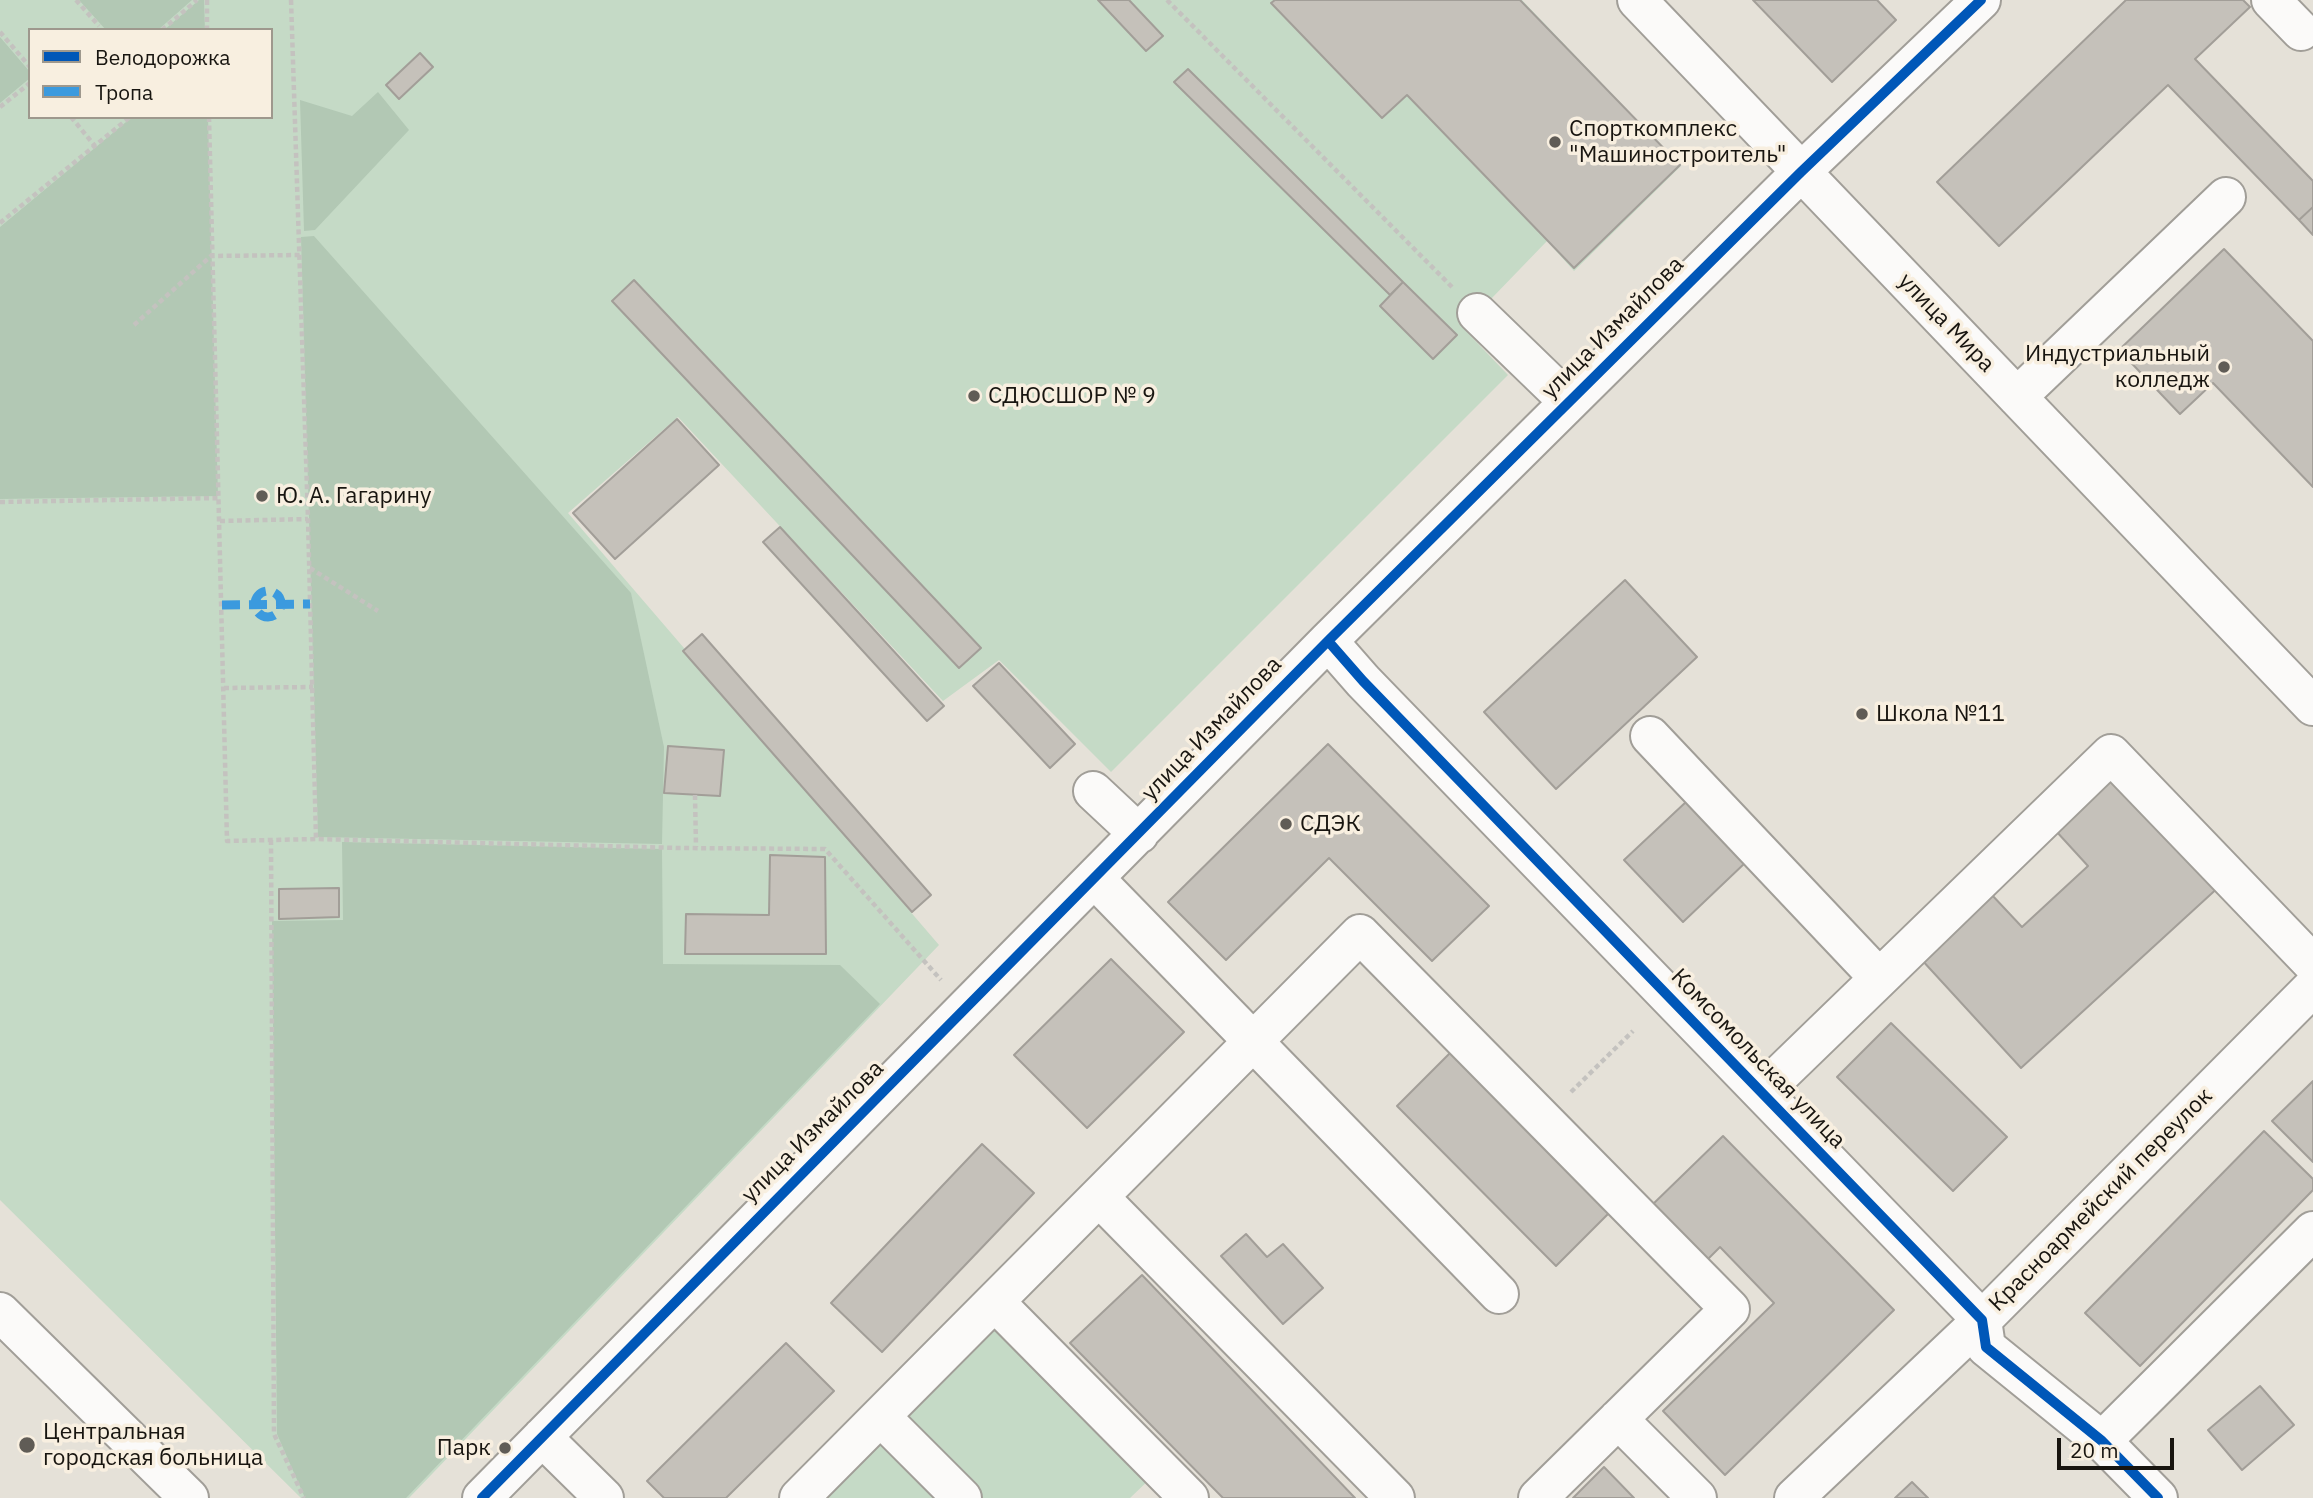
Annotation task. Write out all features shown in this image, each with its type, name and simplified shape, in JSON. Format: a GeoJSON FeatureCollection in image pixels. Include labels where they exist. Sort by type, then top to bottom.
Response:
{"type":"FeatureCollection","features":[{"type":"Feature","properties":{"kind":"street","name":"улица Мира"},"geometry":{"type":"LineString","coordinates":[[1637,0],[2313,706]]}},
{"type":"Feature","properties":{"kind":"street"},"geometry":{"type":"LineString","coordinates":[[2271,0],[2301,31]]}},
{"type":"Feature","properties":{"kind":"street","name":"улица Измайлова"},"geometry":{"type":"LineString","coordinates":[[482,1498],[1328,641],[1801,172],[1959,7]]}},
{"type":"Feature","properties":{"kind":"street"},"geometry":{"type":"LineString","coordinates":[[2017,397],[2227,197]]}},
{"type":"Feature","properties":{"kind":"street"},"geometry":{"type":"LineString","coordinates":[[1477,313],[1569,402]]}},
{"type":"Feature","properties":{"kind":"street","name":"Комсомольская улица"},"geometry":{"type":"LineString","coordinates":[[1328,641],[1363,681],[1982,1320],[1986,1347],[2102,1441],[2158,1498]]}},
{"type":"Feature","properties":{"kind":"street"},"geometry":{"type":"LineString","coordinates":[[1650,736],[1878,978]]}},
{"type":"Feature","properties":{"kind":"street"},"geometry":{"type":"LineString","coordinates":[[1762,1093],[2111,754],[2313,964]]}},
{"type":"Feature","properties":{"kind":"street"},"geometry":{"type":"LineString","coordinates":[[1093,791],[1139,834]]}},
{"type":"Feature","properties":{"kind":"street"},"geometry":{"type":"LineString","coordinates":[[1095,879],[1499,1294]]}},
{"type":"Feature","properties":{"kind":"street"},"geometry":{"type":"LineString","coordinates":[[799,1498],[1360,934],[1730,1309],[1538,1498]]}},
{"type":"Feature","properties":{"kind":"street","name":"Красноармейский переулок"},"geometry":{"type":"LineString","coordinates":[[1794,1498],[1982,1320],[2313,987]]}},
{"type":"Feature","properties":{"kind":"street"},"geometry":{"type":"LineString","coordinates":[[1099,1197],[1395,1498]]}},
{"type":"Feature","properties":{"kind":"street"},"geometry":{"type":"LineString","coordinates":[[2102,1441],[2313,1231]]}},
{"type":"Feature","properties":{"kind":"street"},"geometry":{"type":"LineString","coordinates":[[995,1301],[1166,1490]]}},
{"type":"Feature","properties":{"kind":"street"},"geometry":{"type":"LineString","coordinates":[[0,1312],[189,1498]]}},
{"type":"Feature","properties":{"kind":"street"},"geometry":{"type":"LineString","coordinates":[[881,1416],[962,1498]]}},
{"type":"Feature","properties":{"kind":"street"},"geometry":{"type":"LineString","coordinates":[[1618,1419],[1697,1498]]}},
{"type":"Feature","properties":{"kind":"street"},"geometry":{"type":"LineString","coordinates":[[542,1437],[604,1498]]}},
{"type":"Feature","properties":{"kind":"path"},"geometry":{"type":"LineString","coordinates":[[76,0],[98,28]]}},
{"type":"Feature","properties":{"kind":"path"},"geometry":{"type":"LineString","coordinates":[[164,28],[197,0]]}},
{"type":"Feature","properties":{"kind":"path"},"geometry":{"type":"LineString","coordinates":[[207,0],[207,28]]}},
{"type":"Feature","properties":{"kind":"path"},"geometry":{"type":"LineString","coordinates":[[291,0],[316,839]]}},
{"type":"Feature","properties":{"kind":"path"},"geometry":{"type":"LineString","coordinates":[[1167,0],[1477,313]]}},
{"type":"Feature","properties":{"kind":"path"},"geometry":{"type":"LineString","coordinates":[[0,32],[28,65]]}},
{"type":"Feature","properties":{"kind":"path"},"geometry":{"type":"LineString","coordinates":[[0,107],[28,85]]}},
{"type":"Feature","properties":{"kind":"path"},"geometry":{"type":"LineString","coordinates":[[73,119],[94,146]]}},
{"type":"Feature","properties":{"kind":"path"},"geometry":{"type":"LineString","coordinates":[[0,223],[128,119]]}},
{"type":"Feature","properties":{"kind":"path"},"geometry":{"type":"LineString","coordinates":[[209,119],[227,841],[316,839],[825,849],[966,1008]]}},
{"type":"Feature","properties":{"kind":"path"},"geometry":{"type":"LineString","coordinates":[[134,325],[211,256],[300,255]]}},
{"type":"Feature","properties":{"kind":"path"},"geometry":{"type":"LineString","coordinates":[[0,502],[220,498]]}},
{"type":"Feature","properties":{"kind":"path"},"geometry":{"type":"LineString","coordinates":[[220,521],[308,519]]}},
{"type":"Feature","properties":{"kind":"path"},"geometry":{"type":"LineString","coordinates":[[310,568],[378,611]]}},
{"type":"Feature","properties":{"kind":"path"},"geometry":{"type":"LineString","coordinates":[[224,688],[313,687]]}},
{"type":"Feature","properties":{"kind":"path"},"geometry":{"type":"LineString","coordinates":[[695,795],[696,848]]}},
{"type":"Feature","properties":{"kind":"path"},"geometry":{"type":"LineString","coordinates":[[271,840],[274,1434],[304,1498]]}},
{"type":"Feature","properties":{"kind":"path"},"geometry":{"type":"LineString","coordinates":[[1544,1120],[1633,1031]]}},
{"type":"Feature","properties":{"kind":"green space"},"geometry":{"type":"Polygon","coordinates":[[[0,0],[1522,0],[1681,166],[1574,271],[1547,241],[1463,328],[1508,375],[1111,772],[999,660],[943,701],[678,417],[568,513],[939,945],[409,1498],[301,1498],[0,1200],[0,0]]]}},
{"type":"Feature","properties":{"kind":"green space"},"geometry":{"type":"Polygon","coordinates":[[[79,0],[192,0],[160,28],[104,28],[79,0]]]}},
{"type":"Feature","properties":{"kind":"green space"},"geometry":{"type":"Polygon","coordinates":[[[199,0],[204,0],[205,28],[166,28],[199,0]]]}},
{"type":"Feature","properties":{"kind":"green space"},"geometry":{"type":"Polygon","coordinates":[[[0,37],[28,70],[28,80],[0,103],[0,37]]]}},
{"type":"Feature","properties":{"kind":"green space"},"geometry":{"type":"Polygon","coordinates":[[[378,92],[409,130],[315,230],[304,231],[300,100],[352,116],[378,92]]]}},
{"type":"Feature","properties":{"kind":"green space"},"geometry":{"type":"Polygon","coordinates":[[[130,119],[208,119],[218,496],[0,499],[0,227],[130,119]]]}},
{"type":"Feature","properties":{"kind":"green space"},"geometry":{"type":"Polygon","coordinates":[[[314,236],[631,593],[664,747],[662,844],[318,837],[301,237],[314,236]]]}},
{"type":"Feature","properties":{"kind":"green space"},"geometry":{"type":"Polygon","coordinates":[[[342,842],[662,849],[663,964],[840,965],[880,1004],[406,1498],[305,1498],[277,1434],[272,921],[343,920],[342,842]]]}},
{"type":"Feature","properties":{"kind":"green space"},"geometry":{"type":"Polygon","coordinates":[[[1003,1321],[1153,1476],[1130,1498],[975,1498],[900,1422],[1003,1321]]]}},
{"type":"Feature","properties":{"kind":"green space"},"geometry":{"type":"Polygon","coordinates":[[[886,1433],[951,1498],[820,1498],[886,1433]]]}},
{"type":"Feature","properties":{"kind":"building"},"geometry":{"type":"Polygon","coordinates":[[[1098,0],[1129,0],[1163,36],[1146,51],[1098,0]]]}},
{"type":"Feature","properties":{"kind":"building","name":"Спорткомплекс \"Машиностроитель\""},"geometry":{"type":"Polygon","coordinates":[[[1275,0],[1520,0],[1680,165],[1574,268],[1407,95],[1382,118],[1271,3],[1275,0]]]}},
{"type":"Feature","properties":{"kind":"building"},"geometry":{"type":"Polygon","coordinates":[[[1753,0],[1877,0],[1896,20],[1832,82],[1753,0]]]}},
{"type":"Feature","properties":{"kind":"building"},"geometry":{"type":"Polygon","coordinates":[[[2126,0],[2243,0],[2250,7],[2195,59],[2313,181],[2313,207],[2299,220],[2168,85],[1999,246],[1937,182],[2126,0]]]}},
{"type":"Feature","properties":{"kind":"building"},"geometry":{"type":"Polygon","coordinates":[[[420,53],[433,67],[399,99],[386,85],[420,53]]]}},
{"type":"Feature","properties":{"kind":"building"},"geometry":{"type":"Polygon","coordinates":[[[1188,69],[1403,282],[1390,295],[1174,82],[1188,69]]]}},
{"type":"Feature","properties":{"kind":"building"},"geometry":{"type":"Polygon","coordinates":[[[2313,207],[2313,235],[2299,220],[2313,207]]]}},
{"type":"Feature","properties":{"kind":"building","name":"Индустриальный колледж"},"geometry":{"type":"Polygon","coordinates":[[[2224,249],[2313,341],[2313,487],[2213,383],[2180,414],[2119,350],[2224,249]]]}},
{"type":"Feature","properties":{"kind":"building"},"geometry":{"type":"Polygon","coordinates":[[[634,280],[981,648],[959,668],[612,301],[634,280]]]}},
{"type":"Feature","properties":{"kind":"building"},"geometry":{"type":"Polygon","coordinates":[[[1403,282],[1457,335],[1433,359],[1380,306],[1403,282]]]}},
{"type":"Feature","properties":{"kind":"building"},"geometry":{"type":"Polygon","coordinates":[[[677,419],[719,465],[615,559],[573,513],[677,419]]]}},
{"type":"Feature","properties":{"kind":"building"},"geometry":{"type":"Polygon","coordinates":[[[780,527],[944,706],[927,721],[763,542],[780,527]]]}},
{"type":"Feature","properties":{"kind":"building"},"geometry":{"type":"Polygon","coordinates":[[[1625,580],[1697,657],[1556,789],[1484,712],[1625,580]]]}},
{"type":"Feature","properties":{"kind":"building"},"geometry":{"type":"Polygon","coordinates":[[[702,634],[931,895],[912,912],[683,651],[702,634]]]}},
{"type":"Feature","properties":{"kind":"building"},"geometry":{"type":"Polygon","coordinates":[[[999,663],[1075,744],[1050,768],[973,686],[999,663]]]}},
{"type":"Feature","properties":{"kind":"building"},"geometry":{"type":"Polygon","coordinates":[[[1328,744],[1489,906],[1432,961],[1329,858],[1226,960],[1168,902],[1328,744]]]}},
{"type":"Feature","properties":{"kind":"building"},"geometry":{"type":"Polygon","coordinates":[[[668,746],[724,750],[720,796],[664,793],[668,746]]]}},
{"type":"Feature","properties":{"kind":"building"},"geometry":{"type":"Polygon","coordinates":[[[2120,772],[2222,884],[2021,1068],[1921,959],[1991,894],[2022,927],[2088,866],[2056,831],[2120,772]]]}},
{"type":"Feature","properties":{"kind":"building"},"geometry":{"type":"Polygon","coordinates":[[[1687,801],[1746,862],[1683,922],[1624,860],[1687,801]]]}},
{"type":"Feature","properties":{"kind":"building"},"geometry":{"type":"Polygon","coordinates":[[[770,855],[825,857],[826,954],[685,954],[686,914],[769,915],[770,855]]]}},
{"type":"Feature","properties":{"kind":"building"},"geometry":{"type":"Polygon","coordinates":[[[339,888],[339,917],[279,919],[279,889],[339,888]]]}},
{"type":"Feature","properties":{"kind":"building"},"geometry":{"type":"Polygon","coordinates":[[[1111,959],[1184,1032],[1087,1128],[1014,1055],[1111,959]]]}},
{"type":"Feature","properties":{"kind":"building"},"geometry":{"type":"Polygon","coordinates":[[[1891,1023],[2007,1137],[1953,1191],[1837,1077],[1891,1023]]]}},
{"type":"Feature","properties":{"kind":"building"},"geometry":{"type":"Polygon","coordinates":[[[1455,1048],[1614,1208],[1556,1266],[1397,1106],[1455,1048]]]}},
{"type":"Feature","properties":{"kind":"building"},"geometry":{"type":"Polygon","coordinates":[[[2313,1081],[2313,1162],[2272,1121],[2313,1081]]]}},
{"type":"Feature","properties":{"kind":"building"},"geometry":{"type":"Polygon","coordinates":[[[2264,1131],[2313,1179],[2313,1190],[2140,1366],[2085,1313],[2264,1131]]]}},
{"type":"Feature","properties":{"kind":"building"},"geometry":{"type":"Polygon","coordinates":[[[1723,1136],[1894,1310],[1725,1475],[1663,1411],[1774,1303],[1720,1247],[1705,1262],[1651,1206],[1723,1136]]]}},
{"type":"Feature","properties":{"kind":"building"},"geometry":{"type":"Polygon","coordinates":[[[982,1144],[1034,1193],[882,1352],[831,1303],[982,1144]]]}},
{"type":"Feature","properties":{"kind":"building"},"geometry":{"type":"Polygon","coordinates":[[[1246,1234],[1267,1257],[1283,1244],[1323,1288],[1283,1324],[1221,1256],[1246,1234]]]}},
{"type":"Feature","properties":{"kind":"building"},"geometry":{"type":"Polygon","coordinates":[[[1142,1275],[1355,1498],[1223,1498],[1070,1343],[1142,1275]]]}},
{"type":"Feature","properties":{"kind":"building"},"geometry":{"type":"Polygon","coordinates":[[[786,1343],[834,1391],[726,1498],[664,1498],[647,1481],[786,1343]]]}},
{"type":"Feature","properties":{"kind":"building"},"geometry":{"type":"Polygon","coordinates":[[[2260,1386],[2294,1425],[2242,1470],[2208,1430],[2260,1386]]]}},
{"type":"Feature","properties":{"kind":"building"},"geometry":{"type":"Polygon","coordinates":[[[1604,1467],[1634,1498],[1573,1498],[1604,1467]]]}},
{"type":"Feature","properties":{"kind":"building"},"geometry":{"type":"Polygon","coordinates":[[[1912,1482],[1928,1498],[1895,1498],[1912,1482]]]}},
{"type":"Feature","properties":{"kind":"marked path"},"geometry":{"type":"LineString","coordinates":[[268,591],[277,595],[281,604],[277,613],[268,617],[259,613],[255,604],[259,595],[268,591]]}},
{"type":"Feature","properties":{"kind":"marked path"},"geometry":{"type":"LineString","coordinates":[[222,605],[310,604]]}},
{"type":"Feature","properties":{"kind":"cycle path"},"geometry":{"type":"LineString","coordinates":[[482,1498],[1328,641],[1801,172],[1981,0]]}},
{"type":"Feature","properties":{"kind":"cycle path"},"geometry":{"type":"LineString","coordinates":[[1328,641],[1363,681],[1982,1320],[1986,1347],[2102,1441],[2158,1498]]}},
{"type":"Feature","properties":{"kind":"place","name":"Спорткомплекс \"Машиностроитель\""},"geometry":{"type":"Point","coordinates":[1555,142]}},
{"type":"Feature","properties":{"kind":"place","name":"Индустриальный колледж"},"geometry":{"type":"Point","coordinates":[2224,367]}},
{"type":"Feature","properties":{"kind":"place","name":"СДЮСШОР № 9"},"geometry":{"type":"Point","coordinates":[974,396]}},
{"type":"Feature","properties":{"kind":"place","name":"Ю. А. Гагарину"},"geometry":{"type":"Point","coordinates":[262,496]}},
{"type":"Feature","properties":{"kind":"place","name":"Школа №11"},"geometry":{"type":"Point","coordinates":[1862,714]}},
{"type":"Feature","properties":{"kind":"place","name":"СДЭК"},"geometry":{"type":"Point","coordinates":[1286,824]}},
{"type":"Feature","properties":{"kind":"place","name":"Центральная городская больница"},"geometry":{"type":"Point","coordinates":[27,1445]}},
{"type":"Feature","properties":{"kind":"place","name":"Парк"},"geometry":{"type":"Point","coordinates":[505,1448]}}]}
